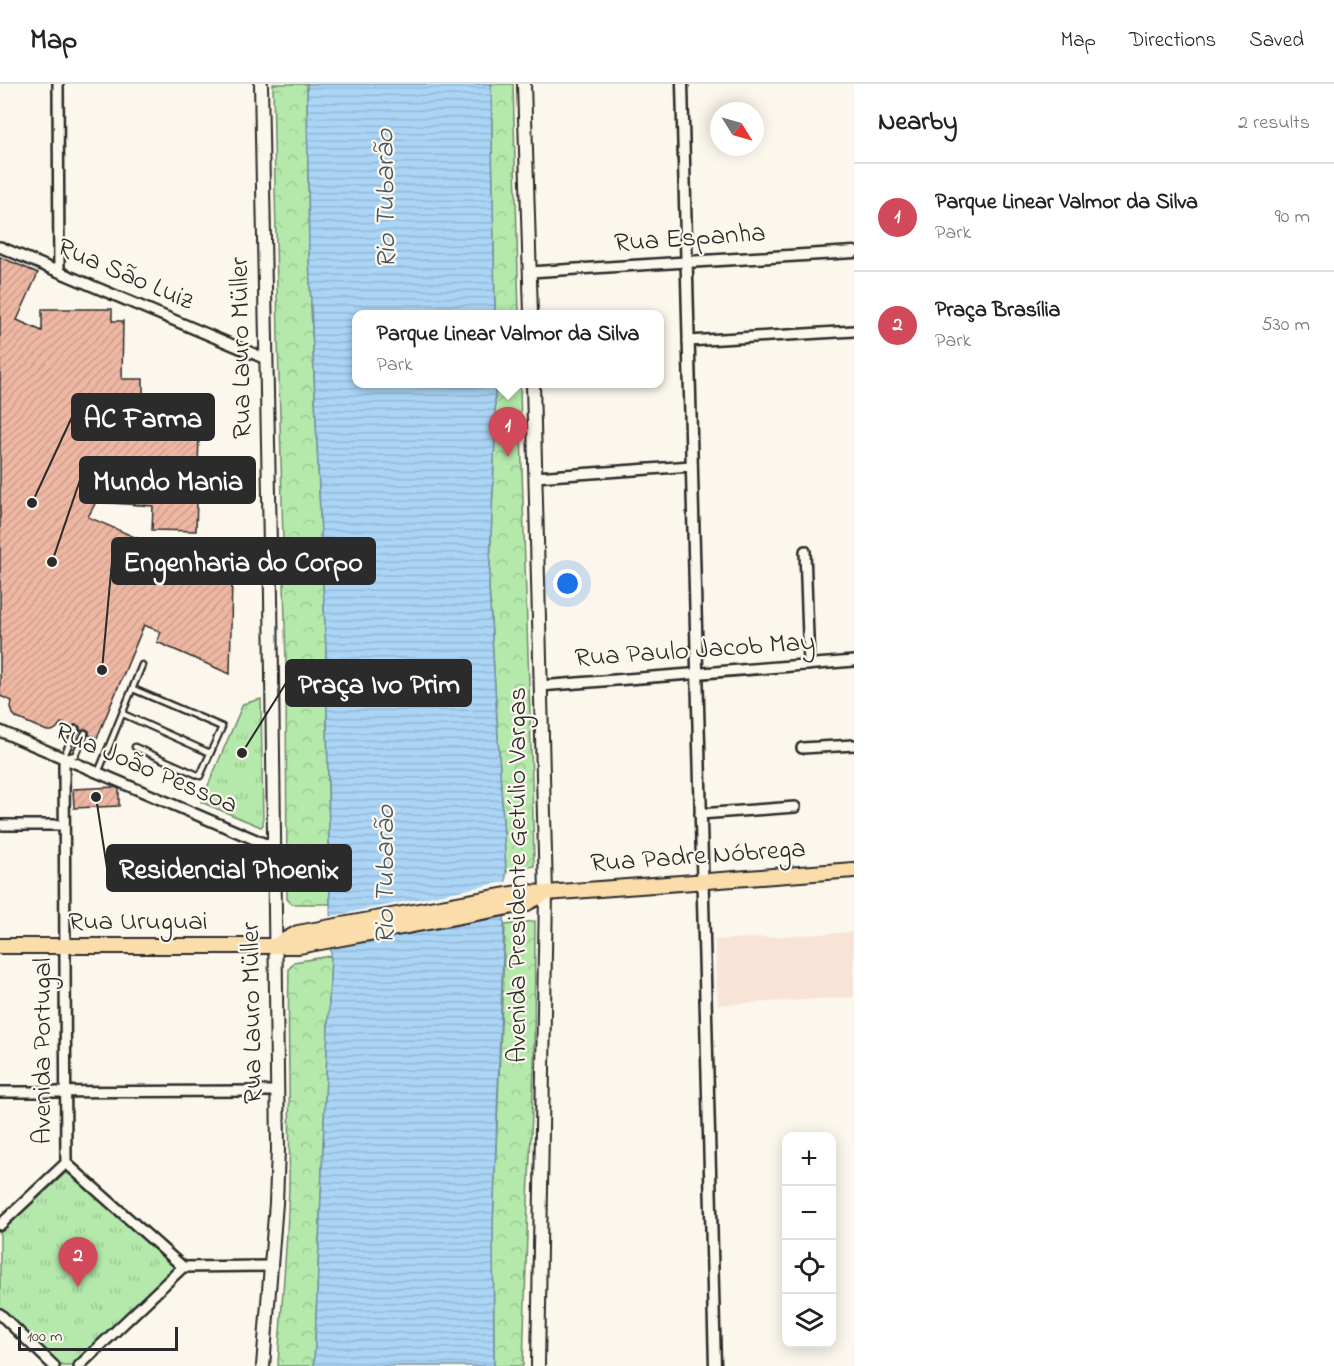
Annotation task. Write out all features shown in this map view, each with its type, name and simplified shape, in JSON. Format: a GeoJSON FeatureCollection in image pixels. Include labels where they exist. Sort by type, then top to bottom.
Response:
{"type":"FeatureCollection","features":[{"type":"Feature","properties":{"kind":"main road","name":"Rua Lauro Müller"},"geometry":{"type":"LineString","coordinates":[[261,84],[278,1091],[278,1178],[263,1366]]}},
{"type":"Feature","properties":{"kind":"main road"},"geometry":{"type":"LineString","coordinates":[[524,84],[531,310]]}},
{"type":"Feature","properties":{"kind":"main road","name":"Avenida Presidente Getúlio Vargas"},"geometry":{"type":"LineString","coordinates":[[533,388],[546,893],[538,1366]]}},
{"type":"Feature","properties":{"kind":"main road","name":"Rua Padre Nóbrega"},"geometry":{"type":"LineString","coordinates":[[299,940],[546,893],[854,870]]}},
{"type":"Feature","properties":{"kind":"main road","name":"Rua Uruguai"},"geometry":{"type":"LineString","coordinates":[[0,946],[276,945],[299,940]]}},
{"type":"Feature","properties":{"kind":"street"},"geometry":{"type":"LineString","coordinates":[[58,84],[59,272]]}},
{"type":"Feature","properties":{"kind":"street"},"geometry":{"type":"LineString","coordinates":[[682,84],[715,1366]]}},
{"type":"Feature","properties":{"kind":"street","name":"Rua São Luiz"},"geometry":{"type":"LineString","coordinates":[[0,247],[266,359]]}},
{"type":"Feature","properties":{"kind":"street","name":"Rua Espanha"},"geometry":{"type":"LineString","coordinates":[[530,272],[854,252]]}},
{"type":"Feature","properties":{"kind":"street"},"geometry":{"type":"LineString","coordinates":[[688,342],[854,331]]}},
{"type":"Feature","properties":{"kind":"street"},"geometry":{"type":"LineString","coordinates":[[535,477],[692,466]]}},
{"type":"Feature","properties":{"kind":"street"},"geometry":{"type":"LineString","coordinates":[[805,551],[809,665]]}},
{"type":"Feature","properties":{"kind":"street","name":"Rua Paulo Jacob May"},"geometry":{"type":"LineString","coordinates":[[540,686],[854,661]]}},
{"type":"Feature","properties":{"kind":"street","name":"Rua João Pessoa"},"geometry":{"type":"LineString","coordinates":[[0,731],[275,848]]}},
{"type":"Feature","properties":{"kind":"street"},"geometry":{"type":"LineString","coordinates":[[802,748],[854,745]]}},
{"type":"Feature","properties":{"kind":"street","name":"Avenida Portugal"},"geometry":{"type":"LineString","coordinates":[[64,758],[66,1163]]}},
{"type":"Feature","properties":{"kind":"street"},"geometry":{"type":"LineString","coordinates":[[700,814],[795,807]]}},
{"type":"Feature","properties":{"kind":"street"},"geometry":{"type":"LineString","coordinates":[[0,825],[64,825]]}},
{"type":"Feature","properties":{"kind":"street"},"geometry":{"type":"LineString","coordinates":[[0,1092],[278,1091]]}},
{"type":"Feature","properties":{"kind":"street"},"geometry":{"type":"LineString","coordinates":[[0,1225],[66,1163],[183,1267],[272,1266]]}},
{"type":"Feature","properties":{"kind":"street"},"geometry":{"type":"LineString","coordinates":[[79,1366],[183,1267]]}},
{"type":"Feature","properties":{"kind":"street"},"geometry":{"type":"LineString","coordinates":[[0,1314],[54,1366]]}},
{"type":"Feature","properties":{"kind":"lane"},"geometry":{"type":"LineString","coordinates":[[98,773],[142,665]]}},
{"type":"Feature","properties":{"kind":"lane"},"geometry":{"type":"LineString","coordinates":[[133,689],[222,728],[200,776],[135,747]]}},
{"type":"Feature","properties":{"kind":"lane"},"geometry":{"type":"LineString","coordinates":[[123,714],[210,753]]}},
{"type":"Feature","properties":{"kind":"lane"},"geometry":{"type":"LineString","coordinates":[[64,758],[76,729]]}},
{"type":"Feature","properties":{"kind":"lane"},"geometry":{"type":"LineString","coordinates":[[64,758],[75,755],[85,733]]}},
{"type":"Feature","properties":{"kind":"shaded area"},"geometry":{"type":"Polygon","coordinates":[[[854,932],[854,997],[718,1005],[715,940],[854,932]]]}},
{"type":"Feature","properties":{"kind":"green space"},"geometry":{"type":"Polygon","coordinates":[[[273,84],[307,84],[309,257],[326,650],[330,904],[292,904],[287,899],[286,664],[273,84]]]}},
{"type":"Feature","properties":{"kind":"green space"},"geometry":{"type":"Polygon","coordinates":[[[491,84],[513,84],[519,310],[495,310],[491,84]]]}},
{"type":"Feature","properties":{"kind":"green space"},"geometry":{"type":"Polygon","coordinates":[[[495,388],[520,388],[534,866],[506,872],[489,587],[495,388]]]}},
{"type":"Feature","properties":{"kind":"green space"},"geometry":{"type":"Polygon","coordinates":[[[261,699],[263,825],[261,827],[201,802],[243,704],[261,699]]]}},
{"type":"Feature","properties":{"kind":"green space"},"geometry":{"type":"Polygon","coordinates":[[[535,921],[534,1068],[523,1366],[494,1366],[493,1225],[505,925],[535,921]]]}},
{"type":"Feature","properties":{"kind":"green space"},"geometry":{"type":"Polygon","coordinates":[[[331,956],[314,1366],[278,1366],[288,1206],[289,969],[294,962],[331,956]]]}},
{"type":"Feature","properties":{"kind":"green space"},"geometry":{"type":"Polygon","coordinates":[[[69,1170],[176,1267],[72,1366],[62,1366],[0,1307],[0,1233],[69,1170]]]}},
{"type":"Feature","properties":{"kind":"water","name":"Rio Tubarão"},"geometry":{"type":"Polygon","coordinates":[[[307,84],[491,84],[495,310],[352,310],[352,388],[495,388],[489,587],[506,872],[493,1225],[494,1366],[314,1366],[331,956],[326,650],[309,257],[307,84]]]}},
{"type":"Feature","properties":{"kind":"pier"},"geometry":{"type":"Polygon","coordinates":[[[509,881],[508,911],[328,944],[327,917],[509,881]]]}},
{"type":"Feature","properties":{"kind":"building"},"geometry":{"type":"Polygon","coordinates":[[[0,257],[38,273],[17,320],[42,331],[42,309],[112,309],[112,321],[123,321],[122,379],[143,379],[143,397],[155,397],[156,403],[200,404],[196,531],[152,530],[153,506],[96,502],[88,517],[232,579],[230,674],[157,642],[161,632],[144,625],[97,738],[89,735],[86,729],[80,731],[77,725],[72,727],[61,723],[56,729],[47,731],[17,718],[11,708],[12,701],[0,696],[0,257]]]}},
{"type":"Feature","properties":{"kind":"building"},"geometry":{"type":"Polygon","coordinates":[[[115,787],[119,789],[119,806],[74,808],[73,789],[115,787]]]}},
{"type":"Feature","properties":{"kind":"place","name":"Parque Linear Valmor da Silva"},"geometry":{"type":"Point","coordinates":[508,457]}},
{"type":"Feature","properties":{"kind":"place","name":"AC Farma"},"geometry":{"type":"Point","coordinates":[32,503]}},
{"type":"Feature","properties":{"kind":"place","name":"Mundo Mania"},"geometry":{"type":"Point","coordinates":[52,562]}},
{"type":"Feature","properties":{"kind":"place","name":"Engenharia do Corpo"},"geometry":{"type":"Point","coordinates":[102,670]}},
{"type":"Feature","properties":{"kind":"place","name":"Praça Ivo Prim"},"geometry":{"type":"Point","coordinates":[242,753]}},
{"type":"Feature","properties":{"kind":"place","name":"Residencial Phoenix"},"geometry":{"type":"Point","coordinates":[96,797]}},
{"type":"Feature","properties":{"kind":"place","name":"Praça Brasília"},"geometry":{"type":"Point","coordinates":[78,1287]}}]}
